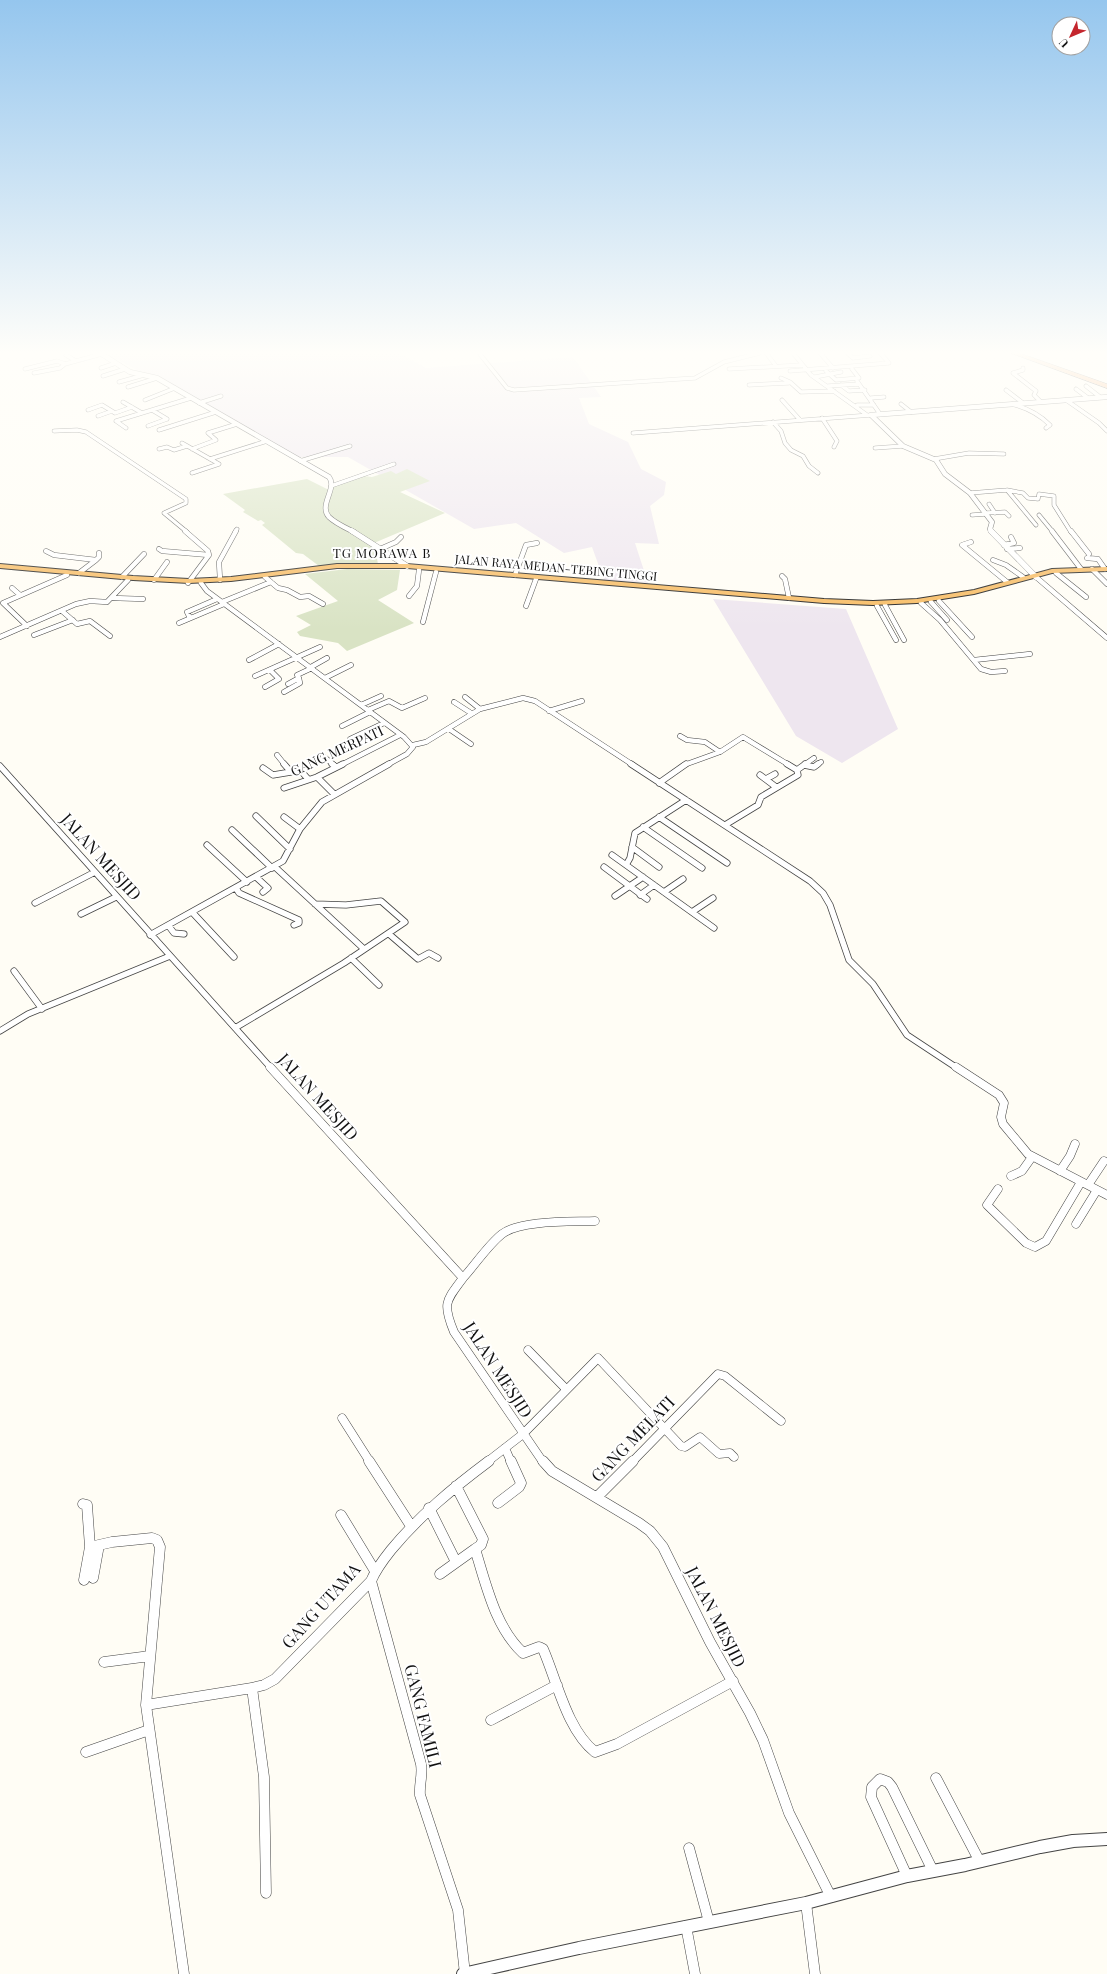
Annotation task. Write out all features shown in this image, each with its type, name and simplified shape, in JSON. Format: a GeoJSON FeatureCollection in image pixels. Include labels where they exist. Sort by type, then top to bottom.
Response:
{"type":"FeatureCollection","features":[{"type":"Feature","properties":{"kind":"highway","name":"JALAN RAYA MEDAN-TEBING TINGGI"},"geometry":{"type":"LineString","coordinates":[[0,566],[67,575],[189,582],[220,580],[337,566],[406,566],[851,603],[893,603],[959,594],[1035,576],[1056,573],[1106,570]]}},
{"type":"Feature","properties":{"kind":"highway","name":"JALAN RAYA MEDAN-TEBING TINGGI"},"geometry":{"type":"LineString","coordinates":[[0,569],[10,568],[79,573],[125,579],[201,583],[343,568],[420,570],[806,602],[877,606],[931,602],[973,595],[1052,571],[1081,569],[1092,570]]}},
{"type":"Feature","properties":{"kind":"street"},"geometry":{"type":"LineString","coordinates":[[106,445],[186,499],[186,504],[166,511],[164,514],[207,549],[208,555],[189,582]]}},
{"type":"Feature","properties":{"kind":"street"},"geometry":{"type":"LineString","coordinates":[[192,449],[202,445]]}},
{"type":"Feature","properties":{"kind":"street"},"geometry":{"type":"LineString","coordinates":[[243,445],[247,448]]}},
{"type":"Feature","properties":{"kind":"street"},"geometry":{"type":"LineString","coordinates":[[210,459],[255,445]]}},
{"type":"Feature","properties":{"kind":"street"},"geometry":{"type":"LineString","coordinates":[[274,445],[330,478],[331,486],[326,502],[326,509],[329,517],[406,566]]}},
{"type":"Feature","properties":{"kind":"street"},"geometry":{"type":"LineString","coordinates":[[787,445],[793,451],[803,456],[809,466],[818,473]]}},
{"type":"Feature","properties":{"kind":"street"},"geometry":{"type":"LineString","coordinates":[[159,449],[167,447],[174,450],[187,446],[219,465],[192,473]]}},
{"type":"Feature","properties":{"kind":"street"},"geometry":{"type":"LineString","coordinates":[[300,461],[350,446]]}},
{"type":"Feature","properties":{"kind":"street"},"geometry":{"type":"LineString","coordinates":[[875,448],[903,446],[934,458],[945,474],[970,493],[992,522],[990,529],[991,532],[1035,576],[1107,638]]}},
{"type":"Feature","properties":{"kind":"street"},"geometry":{"type":"LineString","coordinates":[[934,458],[944,455],[987,453],[1004,454]]}},
{"type":"Feature","properties":{"kind":"street"},"geometry":{"type":"LineString","coordinates":[[331,486],[394,464]]}},
{"type":"Feature","properties":{"kind":"street"},"geometry":{"type":"LineString","coordinates":[[970,493],[1007,490],[1023,493],[1028,498],[1038,498],[1038,494],[1054,496],[1054,505],[1075,538],[1089,554]]}},
{"type":"Feature","properties":{"kind":"street"},"geometry":{"type":"LineString","coordinates":[[1007,490],[1036,525]]}},
{"type":"Feature","properties":{"kind":"street"},"geometry":{"type":"LineString","coordinates":[[989,504],[995,513]]}},
{"type":"Feature","properties":{"kind":"street"},"geometry":{"type":"LineString","coordinates":[[972,515],[1006,512],[1009,516]]}},
{"type":"Feature","properties":{"kind":"street"},"geometry":{"type":"LineString","coordinates":[[1039,514],[1081,569]]}},
{"type":"Feature","properties":{"kind":"street"},"geometry":{"type":"LineString","coordinates":[[220,580],[218,566],[237,529]]}},
{"type":"Feature","properties":{"kind":"street"},"geometry":{"type":"LineString","coordinates":[[380,549],[396,542],[401,537]]}},
{"type":"Feature","properties":{"kind":"street"},"geometry":{"type":"LineString","coordinates":[[1006,547],[1014,543],[1010,538],[1011,537]]}},
{"type":"Feature","properties":{"kind":"street"},"geometry":{"type":"LineString","coordinates":[[971,542],[964,543],[962,545],[1007,582]]}},
{"type":"Feature","properties":{"kind":"street"},"geometry":{"type":"LineString","coordinates":[[515,575],[526,545],[537,543]]}},
{"type":"Feature","properties":{"kind":"street"},"geometry":{"type":"LineString","coordinates":[[1006,547],[1020,548]]}},
{"type":"Feature","properties":{"kind":"street"},"geometry":{"type":"LineString","coordinates":[[159,549],[162,551],[208,555]]}},
{"type":"Feature","properties":{"kind":"street"},"geometry":{"type":"LineString","coordinates":[[46,551],[54,555],[96,560]]}},
{"type":"Feature","properties":{"kind":"street"},"geometry":{"type":"LineString","coordinates":[[79,573],[99,557],[99,552]]}},
{"type":"Feature","properties":{"kind":"street"},"geometry":{"type":"LineString","coordinates":[[0,637],[76,604],[90,601],[107,602],[112,598],[144,554]]}},
{"type":"Feature","properties":{"kind":"street"},"geometry":{"type":"LineString","coordinates":[[1087,558],[1098,559],[1106,570]]}},
{"type":"Feature","properties":{"kind":"street"},"geometry":{"type":"LineString","coordinates":[[993,560],[1006,565],[1023,578]]}},
{"type":"Feature","properties":{"kind":"street"},"geometry":{"type":"LineString","coordinates":[[154,580],[167,562]]}},
{"type":"Feature","properties":{"kind":"street"},"geometry":{"type":"LineString","coordinates":[[409,596],[417,586],[420,570]]}},
{"type":"Feature","properties":{"kind":"street"},"geometry":{"type":"LineString","coordinates":[[1092,570],[1107,584]]}},
{"type":"Feature","properties":{"kind":"street"},"geometry":{"type":"LineString","coordinates":[[423,622],[436,572]]}},
{"type":"Feature","properties":{"kind":"street"},"geometry":{"type":"LineString","coordinates":[[1056,573],[1086,597]]}},
{"type":"Feature","properties":{"kind":"street"},"geometry":{"type":"LineString","coordinates":[[27,626],[1,601],[20,595],[67,575]]}},
{"type":"Feature","properties":{"kind":"street"},"geometry":{"type":"LineString","coordinates":[[782,576],[785,579],[789,598]]}},
{"type":"Feature","properties":{"kind":"street"},"geometry":{"type":"LineString","coordinates":[[265,577],[278,588],[287,590],[300,597],[309,596],[323,604]]}},
{"type":"Feature","properties":{"kind":"street"},"geometry":{"type":"LineString","coordinates":[[526,606],[536,579]]}},
{"type":"Feature","properties":{"kind":"street"},"geometry":{"type":"LineString","coordinates":[[179,624],[189,616],[271,582]]}},
{"type":"Feature","properties":{"kind":"street"},"geometry":{"type":"LineString","coordinates":[[201,583],[207,591],[221,602],[362,705],[412,745],[423,744],[449,729],[471,713],[480,709],[528,698],[802,875],[823,893],[830,904],[849,960],[873,984],[904,1032],[915,1041],[999,1095],[1004,1103],[1001,1117],[1003,1124],[1022,1149],[1084,1184],[1107,1194]]}},
{"type":"Feature","properties":{"kind":"street"},"geometry":{"type":"LineString","coordinates":[[12,588],[20,595]]}},
{"type":"Feature","properties":{"kind":"street"},"geometry":{"type":"LineString","coordinates":[[112,598],[143,599]]}},
{"type":"Feature","properties":{"kind":"street"},"geometry":{"type":"LineString","coordinates":[[939,601],[972,637]]}},
{"type":"Feature","properties":{"kind":"street"},"geometry":{"type":"LineString","coordinates":[[189,616],[186,612],[221,602]]}},
{"type":"Feature","properties":{"kind":"street"},"geometry":{"type":"LineString","coordinates":[[931,602],[947,620]]}},
{"type":"Feature","properties":{"kind":"street"},"geometry":{"type":"LineString","coordinates":[[921,603],[940,620],[985,671],[1005,671]]}},
{"type":"Feature","properties":{"kind":"street"},"geometry":{"type":"LineString","coordinates":[[885,605],[904,640]]}},
{"type":"Feature","properties":{"kind":"street"},"geometry":{"type":"LineString","coordinates":[[877,606],[896,640]]}},
{"type":"Feature","properties":{"kind":"street"},"geometry":{"type":"LineString","coordinates":[[62,611],[77,624],[90,621],[110,636]]}},
{"type":"Feature","properties":{"kind":"street"},"geometry":{"type":"LineString","coordinates":[[180,617],[189,616]]}},
{"type":"Feature","properties":{"kind":"street"},"geometry":{"type":"LineString","coordinates":[[34,636],[73,620]]}},
{"type":"Feature","properties":{"kind":"street"},"geometry":{"type":"LineString","coordinates":[[249,660],[279,644]]}},
{"type":"Feature","properties":{"kind":"street"},"geometry":{"type":"LineString","coordinates":[[255,676],[320,646]]}},
{"type":"Feature","properties":{"kind":"street"},"geometry":{"type":"LineString","coordinates":[[974,660],[1030,654]]}},
{"type":"Feature","properties":{"kind":"street"},"geometry":{"type":"LineString","coordinates":[[284,692],[300,683],[297,675],[298,673],[311,668],[327,658]]}},
{"type":"Feature","properties":{"kind":"street"},"geometry":{"type":"LineString","coordinates":[[325,678],[351,665]]}},
{"type":"Feature","properties":{"kind":"street"},"geometry":{"type":"LineString","coordinates":[[265,687],[280,679],[270,670]]}},
{"type":"Feature","properties":{"kind":"street"},"geometry":{"type":"LineString","coordinates":[[288,684],[299,678]]}},
{"type":"Feature","properties":{"kind":"street"},"geometry":{"type":"LineString","coordinates":[[362,705],[381,696]]}},
{"type":"Feature","properties":{"kind":"street"},"geometry":{"type":"LineString","coordinates":[[465,697],[480,709]]}},
{"type":"Feature","properties":{"kind":"street"},"geometry":{"type":"LineString","coordinates":[[342,726],[389,701],[402,708],[424,698]]}},
{"type":"Feature","properties":{"kind":"street"},"geometry":{"type":"LineString","coordinates":[[550,711],[582,701]]}},
{"type":"Feature","properties":{"kind":"street"},"geometry":{"type":"LineString","coordinates":[[454,702],[471,713]]}},
{"type":"Feature","properties":{"kind":"street"},"geometry":{"type":"LineString","coordinates":[[351,744],[349,741],[350,739],[384,723]]}},
{"type":"Feature","properties":{"kind":"street"},"geometry":{"type":"LineString","coordinates":[[449,729],[470,744]]}},
{"type":"Feature","properties":{"kind":"street","name":"GANG MERPATI"},"geometry":{"type":"LineString","coordinates":[[284,788],[317,777],[400,735]]}},
{"type":"Feature","properties":{"kind":"street"},"geometry":{"type":"LineString","coordinates":[[680,736],[688,740],[705,742],[720,752]]}},
{"type":"Feature","properties":{"kind":"street"},"geometry":{"type":"LineString","coordinates":[[659,782],[690,761],[720,752],[743,737],[797,770]]}},
{"type":"Feature","properties":{"kind":"street"},"geometry":{"type":"LineString","coordinates":[[150,935],[284,861],[300,830],[322,802],[407,754],[412,750],[412,745]]}},
{"type":"Feature","properties":{"kind":"street"},"geometry":{"type":"LineString","coordinates":[[277,755],[291,772]]}},
{"type":"Feature","properties":{"kind":"street"},"geometry":{"type":"LineString","coordinates":[[323,756],[336,767]]}},
{"type":"Feature","properties":{"kind":"street"},"geometry":{"type":"LineString","coordinates":[[797,770],[814,758]]}},
{"type":"Feature","properties":{"kind":"street"},"geometry":{"type":"LineString","coordinates":[[804,765],[812,767],[821,762]]}},
{"type":"Feature","properties":{"kind":"street","name":"JALAN MESJID"},"geometry":{"type":"LineString","coordinates":[[0,766],[150,935],[463,1278],[449,1296],[448,1310],[451,1326],[456,1336],[541,1459],[552,1471],[639,1523],[657,1539],[670,1559],[703,1629],[733,1681],[763,1740],[789,1813],[831,1897]]}},
{"type":"Feature","properties":{"kind":"street"},"geometry":{"type":"LineString","coordinates":[[263,768],[273,776],[300,771],[308,780]]}},
{"type":"Feature","properties":{"kind":"street"},"geometry":{"type":"LineString","coordinates":[[725,825],[758,805],[761,797],[798,775],[797,770]]}},
{"type":"Feature","properties":{"kind":"street"},"geometry":{"type":"LineString","coordinates":[[766,779],[776,774]]}},
{"type":"Feature","properties":{"kind":"street"},"geometry":{"type":"LineString","coordinates":[[760,775],[776,787]]}},
{"type":"Feature","properties":{"kind":"street"},"geometry":{"type":"LineString","coordinates":[[317,777],[334,794]]}},
{"type":"Feature","properties":{"kind":"street"},"geometry":{"type":"LineString","coordinates":[[626,865],[632,848],[634,835],[643,827],[686,800]]}},
{"type":"Feature","properties":{"kind":"street"},"geometry":{"type":"LineString","coordinates":[[256,816],[290,849]]}},
{"type":"Feature","properties":{"kind":"street"},"geometry":{"type":"LineString","coordinates":[[284,817],[300,830]]}},
{"type":"Feature","properties":{"kind":"street"},"geometry":{"type":"LineString","coordinates":[[659,817],[727,863]]}},
{"type":"Feature","properties":{"kind":"street"},"geometry":{"type":"LineString","coordinates":[[643,827],[702,868]]}},
{"type":"Feature","properties":{"kind":"street"},"geometry":{"type":"LineString","coordinates":[[232,830],[315,904],[346,935],[364,949]]}},
{"type":"Feature","properties":{"kind":"street"},"geometry":{"type":"LineString","coordinates":[[207,845],[247,882]]}},
{"type":"Feature","properties":{"kind":"street"},"geometry":{"type":"LineString","coordinates":[[632,848],[659,867]]}},
{"type":"Feature","properties":{"kind":"street"},"geometry":{"type":"LineString","coordinates":[[612,855],[714,928]]}},
{"type":"Feature","properties":{"kind":"street"},"geometry":{"type":"LineString","coordinates":[[604,868],[647,899]]}},
{"type":"Feature","properties":{"kind":"street"},"geometry":{"type":"LineString","coordinates":[[35,903],[95,872]]}},
{"type":"Feature","properties":{"kind":"street"},"geometry":{"type":"LineString","coordinates":[[256,877],[268,888],[263,892]]}},
{"type":"Feature","properties":{"kind":"street"},"geometry":{"type":"LineString","coordinates":[[615,896],[643,877]]}},
{"type":"Feature","properties":{"kind":"street"},"geometry":{"type":"LineString","coordinates":[[664,892],[682,879]]}},
{"type":"Feature","properties":{"kind":"street"},"geometry":{"type":"LineString","coordinates":[[640,894],[654,885]]}},
{"type":"Feature","properties":{"kind":"street"},"geometry":{"type":"LineString","coordinates":[[236,888],[239,893],[300,921],[294,925]]}},
{"type":"Feature","properties":{"kind":"street"},"geometry":{"type":"LineString","coordinates":[[81,914],[116,896]]}},
{"type":"Feature","properties":{"kind":"street"},"geometry":{"type":"LineString","coordinates":[[692,912],[713,898]]}},
{"type":"Feature","properties":{"kind":"street"},"geometry":{"type":"LineString","coordinates":[[235,1028],[351,958],[405,922],[382,901],[346,905],[315,904]]}},
{"type":"Feature","properties":{"kind":"street"},"geometry":{"type":"LineString","coordinates":[[192,912],[234,957]]}},
{"type":"Feature","properties":{"kind":"street"},"geometry":{"type":"LineString","coordinates":[[168,925],[174,932],[184,934]]}},
{"type":"Feature","properties":{"kind":"street"},"geometry":{"type":"LineString","coordinates":[[389,934],[418,959],[429,953],[438,958]]}},
{"type":"Feature","properties":{"kind":"street"},"geometry":{"type":"LineString","coordinates":[[0,1030],[28,1014],[170,956]]}},
{"type":"Feature","properties":{"kind":"street"},"geometry":{"type":"LineString","coordinates":[[351,958],[379,985]]}},
{"type":"Feature","properties":{"kind":"street"},"geometry":{"type":"LineString","coordinates":[[14,971],[42,1009]]}},
{"type":"Feature","properties":{"kind":"street"},"geometry":{"type":"LineString","coordinates":[[1060,1171],[1070,1156],[1075,1144]]}},
{"type":"Feature","properties":{"kind":"street"},"geometry":{"type":"LineString","coordinates":[[1011,1176],[1022,1172],[1032,1156]]}},
{"type":"Feature","properties":{"kind":"street"},"geometry":{"type":"LineString","coordinates":[[998,1189],[987,1205],[1026,1243],[1035,1246],[1046,1241],[1084,1184],[1104,1160]]}},
{"type":"Feature","properties":{"kind":"street"},"geometry":{"type":"LineString","coordinates":[[1076,1224],[1097,1190]]}},
{"type":"Feature","properties":{"kind":"street"},"geometry":{"type":"LineString","coordinates":[[463,1278],[502,1234],[509,1230],[516,1227],[556,1222],[595,1221]]}},
{"type":"Feature","properties":{"kind":"street"},"geometry":{"type":"LineString","coordinates":[[528,1350],[566,1389]]}},
{"type":"Feature","properties":{"kind":"street","name":"GANG UTAMA"},"geometry":{"type":"LineString","coordinates":[[146,1705],[252,1688],[264,1685],[282,1672],[373,1576],[411,1526],[429,1508],[523,1434],[598,1358],[664,1429]]}},
{"type":"Feature","properties":{"kind":"street","name":"GANG MELATI"},"geometry":{"type":"LineString","coordinates":[[597,1497],[714,1377],[722,1374],[781,1422]]}},
{"type":"Feature","properties":{"kind":"street"},"geometry":{"type":"LineString","coordinates":[[342,1418],[411,1526]]}},
{"type":"Feature","properties":{"kind":"street"},"geometry":{"type":"LineString","coordinates":[[664,1429],[683,1448],[700,1437],[719,1454],[730,1453],[734,1457]]}},
{"type":"Feature","properties":{"kind":"street"},"geometry":{"type":"LineString","coordinates":[[498,1503],[520,1485],[520,1479],[505,1448]]}},
{"type":"Feature","properties":{"kind":"street"},"geometry":{"type":"LineString","coordinates":[[440,1574],[481,1545],[483,1540],[456,1486]]}},
{"type":"Feature","properties":{"kind":"street"},"geometry":{"type":"LineString","coordinates":[[83,1504],[87,1505],[94,1546],[93,1578]]}},
{"type":"Feature","properties":{"kind":"street"},"geometry":{"type":"LineString","coordinates":[[429,1508],[456,1562]]}},
{"type":"Feature","properties":{"kind":"street","name":"GANG FAMILI"},"geometry":{"type":"LineString","coordinates":[[341,1515],[373,1576],[409,1725],[421,1764],[423,1776],[419,1784],[420,1796],[458,1910],[469,1973]]}},
{"type":"Feature","properties":{"kind":"street"},"geometry":{"type":"LineString","coordinates":[[94,1546],[152,1538],[159,1543],[160,1550],[146,1705],[184,1974]]}},
{"type":"Feature","properties":{"kind":"street"},"geometry":{"type":"LineString","coordinates":[[84,1580],[94,1546]]}},
{"type":"Feature","properties":{"kind":"street"},"geometry":{"type":"LineString","coordinates":[[475,1549],[493,1603],[514,1644],[523,1653],[541,1647],[579,1733],[591,1750],[595,1752],[604,1750],[617,1744],[733,1681]]}},
{"type":"Feature","properties":{"kind":"street"},"geometry":{"type":"LineString","coordinates":[[104,1662],[150,1656]]}},
{"type":"Feature","properties":{"kind":"street"},"geometry":{"type":"LineString","coordinates":[[491,1720],[557,1685]]}},
{"type":"Feature","properties":{"kind":"street"},"geometry":{"type":"LineString","coordinates":[[252,1688],[264,1777],[266,1813],[266,1893]]}},
{"type":"Feature","properties":{"kind":"street"},"geometry":{"type":"LineString","coordinates":[[86,1752],[149,1730]]}},
{"type":"Feature","properties":{"kind":"street"},"geometry":{"type":"LineString","coordinates":[[936,1778],[980,1862]]}},
{"type":"Feature","properties":{"kind":"street"},"geometry":{"type":"LineString","coordinates":[[907,1876],[871,1797],[872,1787],[880,1779],[888,1782],[894,1790],[933,1871]]}},
{"type":"Feature","properties":{"kind":"street"},"geometry":{"type":"LineString","coordinates":[[469,1973],[686,1926],[831,1897],[907,1876],[980,1862],[1040,1847],[1073,1841],[1107,1839]]}},
{"type":"Feature","properties":{"kind":"street"},"geometry":{"type":"LineString","coordinates":[[688,1848],[709,1922]]}},
{"type":"Feature","properties":{"kind":"street"},"geometry":{"type":"LineString","coordinates":[[806,1902],[815,1974]]}},
{"type":"Feature","properties":{"kind":"street"},"geometry":{"type":"LineString","coordinates":[[686,1926],[695,1974]]}},
{"type":"Feature","properties":{"kind":"shaded area"},"geometry":{"type":"Polygon","coordinates":[[[276,445],[630,445],[641,469],[666,482],[664,495],[650,506],[659,544],[635,543],[648,583],[604,580],[592,547],[564,553],[516,523],[474,529],[348,457],[298,457],[276,445]]]}},
{"type":"Feature","properties":{"kind":"shaded area"},"geometry":{"type":"Polygon","coordinates":[[[713,599],[846,609],[898,729],[842,763],[796,736],[713,599]]]}},
{"type":"Feature","properties":{"kind":"green space"},"geometry":{"type":"Polygon","coordinates":[[[407,469],[430,481],[400,492],[445,513],[374,543],[378,564],[319,566],[303,554],[296,553],[262,525],[265,523],[261,520],[258,521],[243,512],[245,510],[223,494],[307,479],[327,489],[364,476],[372,477],[391,471],[396,474],[407,469]]]}},
{"type":"Feature","properties":{"kind":"green space"},"geometry":{"type":"Polygon","coordinates":[[[347,569],[400,570],[397,590],[378,600],[414,623],[347,651],[338,643],[300,636],[297,632],[311,625],[296,616],[338,601],[305,574],[347,569]]]}},
{"type":"Feature","properties":{"kind":"district","name":"TG MORAWA B"},"geometry":{"type":"Point","coordinates":[382,553]}}]}
